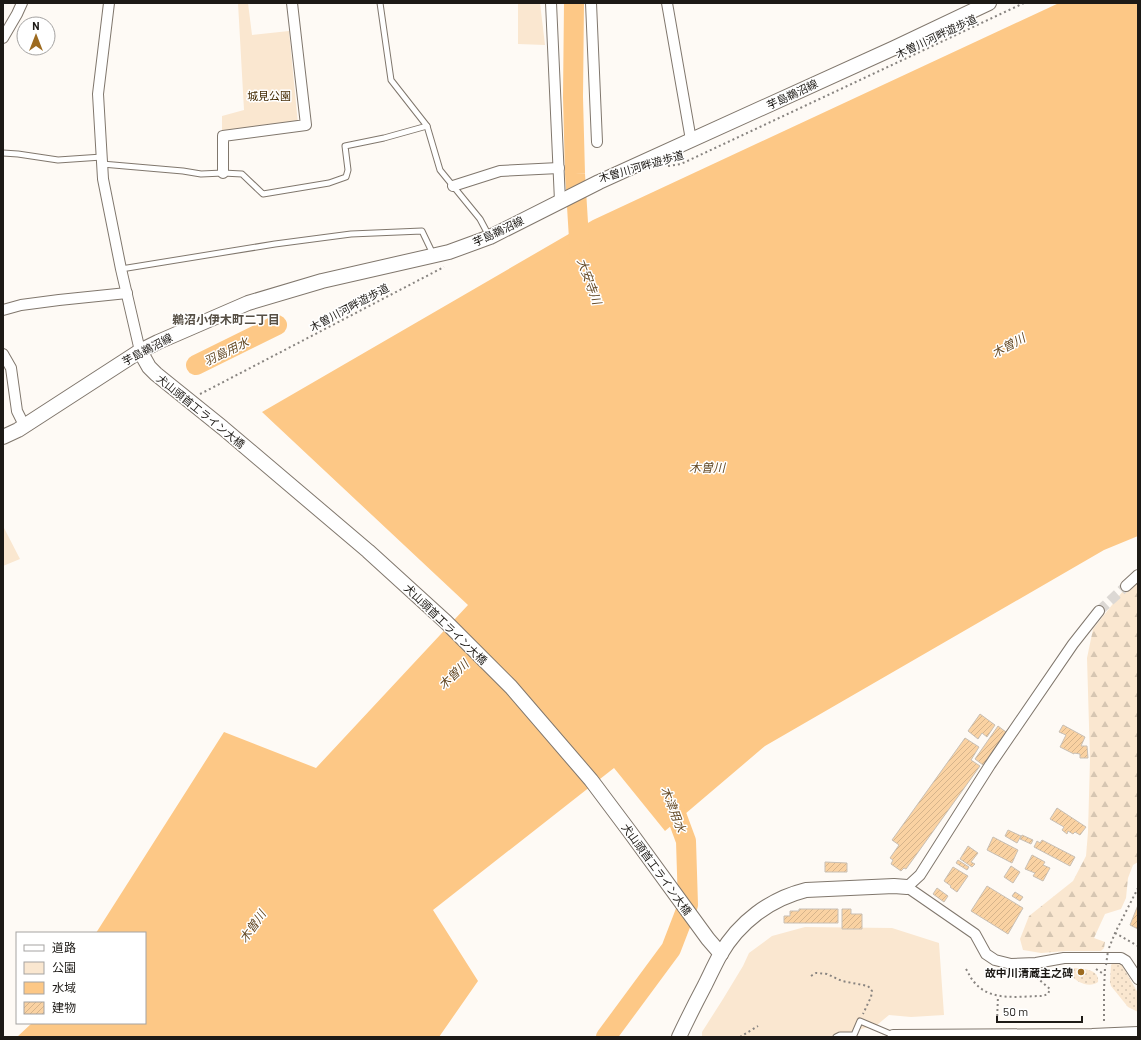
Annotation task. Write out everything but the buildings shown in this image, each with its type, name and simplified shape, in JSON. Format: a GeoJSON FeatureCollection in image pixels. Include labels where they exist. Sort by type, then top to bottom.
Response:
{"type":"FeatureCollection","features":[{"type":"Feature","properties":{"kind":"street"},"geometry":{"type":"LineString","coordinates":[[3,38],[22,3]]}},
{"type":"Feature","properties":{"kind":"street"},"geometry":{"type":"LineString","coordinates":[[109,3],[98,94],[103,179],[121,269],[140,351]]}},
{"type":"Feature","properties":{"kind":"street"},"geometry":{"type":"LineString","coordinates":[[223,173],[223,136],[306,126],[292,3]]}},
{"type":"Feature","properties":{"kind":"street"},"geometry":{"type":"LineString","coordinates":[[552,3],[559,168],[563,200]]}},
{"type":"Feature","properties":{"kind":"street"},"geometry":{"type":"LineString","coordinates":[[591,3],[597,142]]}},
{"type":"Feature","properties":{"kind":"street"},"geometry":{"type":"LineString","coordinates":[[667,3],[691,140]]}},
{"type":"Feature","properties":{"kind":"street","name":"芋島鵜沼線"},"geometry":{"type":"LineString","coordinates":[[3,437],[140,351],[165,339],[248,303],[322,281],[449,252],[490,237],[599,182],[989,3]]}},
{"type":"Feature","properties":{"kind":"street"},"geometry":{"type":"LineString","coordinates":[[453,186],[500,171],[559,168]]}},
{"type":"Feature","properties":{"kind":"street"},"geometry":{"type":"LineString","coordinates":[[3,310],[21,305],[127,293]]}},
{"type":"Feature","properties":{"kind":"street","name":"犬山頭首工ライン大橋"},"geometry":{"type":"LineString","coordinates":[[140,351],[149,367],[156,374],[223,428],[368,551],[446,622],[511,687],[591,780],[708,939],[721,954]]}},
{"type":"Feature","properties":{"kind":"street"},"geometry":{"type":"LineString","coordinates":[[3,354],[11,368],[17,411],[24,425]]}},
{"type":"Feature","properties":{"kind":"street"},"geometry":{"type":"LineString","coordinates":[[1126,586],[1138,574]]}},
{"type":"Feature","properties":{"kind":"street"},"geometry":{"type":"LineString","coordinates":[[907,887],[920,875],[990,765],[1072,644],[1099,611]]}},
{"type":"Feature","properties":{"kind":"street"},"geometry":{"type":"LineString","coordinates":[[678,1037],[721,954],[736,933],[757,912],[773,902],[793,893],[806,890],[894,886],[907,887],[975,934],[986,954],[995,960],[1011,964],[1036,963],[1064,958],[1121,958],[1126,961],[1138,979]]}},
{"type":"Feature","properties":{"kind":"street"},"geometry":{"type":"LineString","coordinates":[[893,1036],[1092,1036],[1138,1032]]}},
{"type":"Feature","properties":{"kind":"lane"},"geometry":{"type":"LineString","coordinates":[[380,3],[391,80],[427,126],[440,170],[480,219],[490,237]]}},
{"type":"Feature","properties":{"kind":"lane"},"geometry":{"type":"LineString","coordinates":[[3,153],[58,160],[102,160],[201,174],[242,174],[263,194],[329,183],[346,177],[348,170],[345,146],[384,138],[427,126]]}},
{"type":"Feature","properties":{"kind":"lane"},"geometry":{"type":"LineString","coordinates":[[121,269],[275,244],[351,234],[422,231],[434,256]]}},
{"type":"Feature","properties":{"kind":"lane"},"geometry":{"type":"LineString","coordinates":[[836,1037],[854,1035],[860,1021],[893,1036]]}},
{"type":"Feature","properties":{"kind":"path","name":"木曽川河畔遊歩道"},"geometry":{"type":"LineString","coordinates":[[668,165],[681,164],[1024,3]]}},
{"type":"Feature","properties":{"kind":"path","name":"木曽川河畔遊歩道"},"geometry":{"type":"LineString","coordinates":[[206,391],[444,267]]}},
{"type":"Feature","properties":{"kind":"path"},"geometry":{"type":"LineString","coordinates":[[1104,1021],[1104,990],[1108,951],[1115,933],[1138,888]]}},
{"type":"Feature","properties":{"kind":"path"},"geometry":{"type":"LineString","coordinates":[[1115,933],[1138,946]]}},
{"type":"Feature","properties":{"kind":"path"},"geometry":{"type":"LineString","coordinates":[[966,969],[975,983],[982,989],[998,996],[1043,996],[1048,994],[1050,989],[1035,976]]}},
{"type":"Feature","properties":{"kind":"path"},"geometry":{"type":"LineString","coordinates":[[811,976],[816,973],[822,973],[842,981],[868,986],[872,991],[871,997],[860,1021]]}},
{"type":"Feature","properties":{"kind":"path"},"geometry":{"type":"LineString","coordinates":[[997,1021],[998,996]]}},
{"type":"Feature","properties":{"kind":"path"},"geometry":{"type":"LineString","coordinates":[[740,1037],[758,1026]]}},
{"type":"Feature","properties":{"kind":"green space","name":"城見公園"},"geometry":{"type":"Polygon","coordinates":[[[238,3],[248,3],[252,35],[289,31],[298,124],[222,131],[222,116],[244,110],[238,3]]]}},
{"type":"Feature","properties":{"kind":"green space"},"geometry":{"type":"Polygon","coordinates":[[[518,3],[540,3],[545,45],[518,44],[518,3]]]}},
{"type":"Feature","properties":{"kind":"green space"},"geometry":{"type":"Polygon","coordinates":[[[3,526],[20,559],[3,566],[3,526]]]}},
{"type":"Feature","properties":{"kind":"green space"},"geometry":{"type":"Polygon","coordinates":[[[1138,579],[1138,862],[1133,865],[1128,878],[1126,898],[1121,909],[1105,914],[1094,938],[1105,942],[1104,948],[1101,951],[1041,953],[1023,950],[1020,939],[1029,916],[1073,881],[1086,856],[1090,759],[1087,658],[1093,629],[1123,591],[1138,579]]]}},
{"type":"Feature","properties":{"kind":"green space"},"geometry":{"type":"Polygon","coordinates":[[[805,927],[892,928],[939,943],[944,1015],[911,1017],[889,1015],[877,1025],[829,1037],[702,1037],[702,1032],[743,966],[749,953],[772,936],[805,927]]]}},
{"type":"Feature","properties":{"kind":"green space"},"geometry":{"type":"Polygon","coordinates":[[[1113,963],[1122,965],[1138,993],[1138,1012],[1128,1007],[1111,986],[1111,965],[1113,963]]]}},
{"type":"Feature","properties":{"kind":"green space"},"geometry":{"type":"Polygon","coordinates":[[[1072,968],[1085,969],[1093,972],[1098,978],[1098,982],[1088,985],[1080,982],[1071,975],[1072,968]]]}},
{"type":"Feature","properties":{"kind":"water","name":"木曽川"},"geometry":{"type":"Polygon","coordinates":[[[1059,3],[1138,3],[1138,536],[1104,550],[765,746],[665,831],[614,768],[433,910],[478,981],[439,1037],[17,1037],[31,1024],[146,1024],[146,932],[97,932],[224,732],[316,768],[468,605],[262,412],[593,220],[1059,3]]]}},
{"type":"Feature","properties":{"kind":"waterway","name":"大安寺川"},"geometry":{"type":"LineString","coordinates":[[574,3],[573,97],[575,174],[580,255]]}},
{"type":"Feature","properties":{"kind":"waterway","name":"羽島用水"},"geometry":{"type":"LineString","coordinates":[[196,365],[277,325]]}},
{"type":"Feature","properties":{"kind":"waterway","name":"木津用水"},"geometry":{"type":"LineString","coordinates":[[606,1037],[671,949],[688,905],[686,841],[669,795]]}},
{"type":"Feature","properties":{"kind":"tunnel"},"geometry":{"type":"LineString","coordinates":[[1099,611],[1126,586]]}},
{"type":"Feature","properties":{"kind":"place","name":"故中川清蔵主之碑"},"geometry":{"type":"Point","coordinates":[1081,972]}},
{"type":"Feature","properties":{"kind":"district","name":"鵜沼小伊木町二丁目"},"geometry":{"type":"Point","coordinates":[226,319]}}]}
